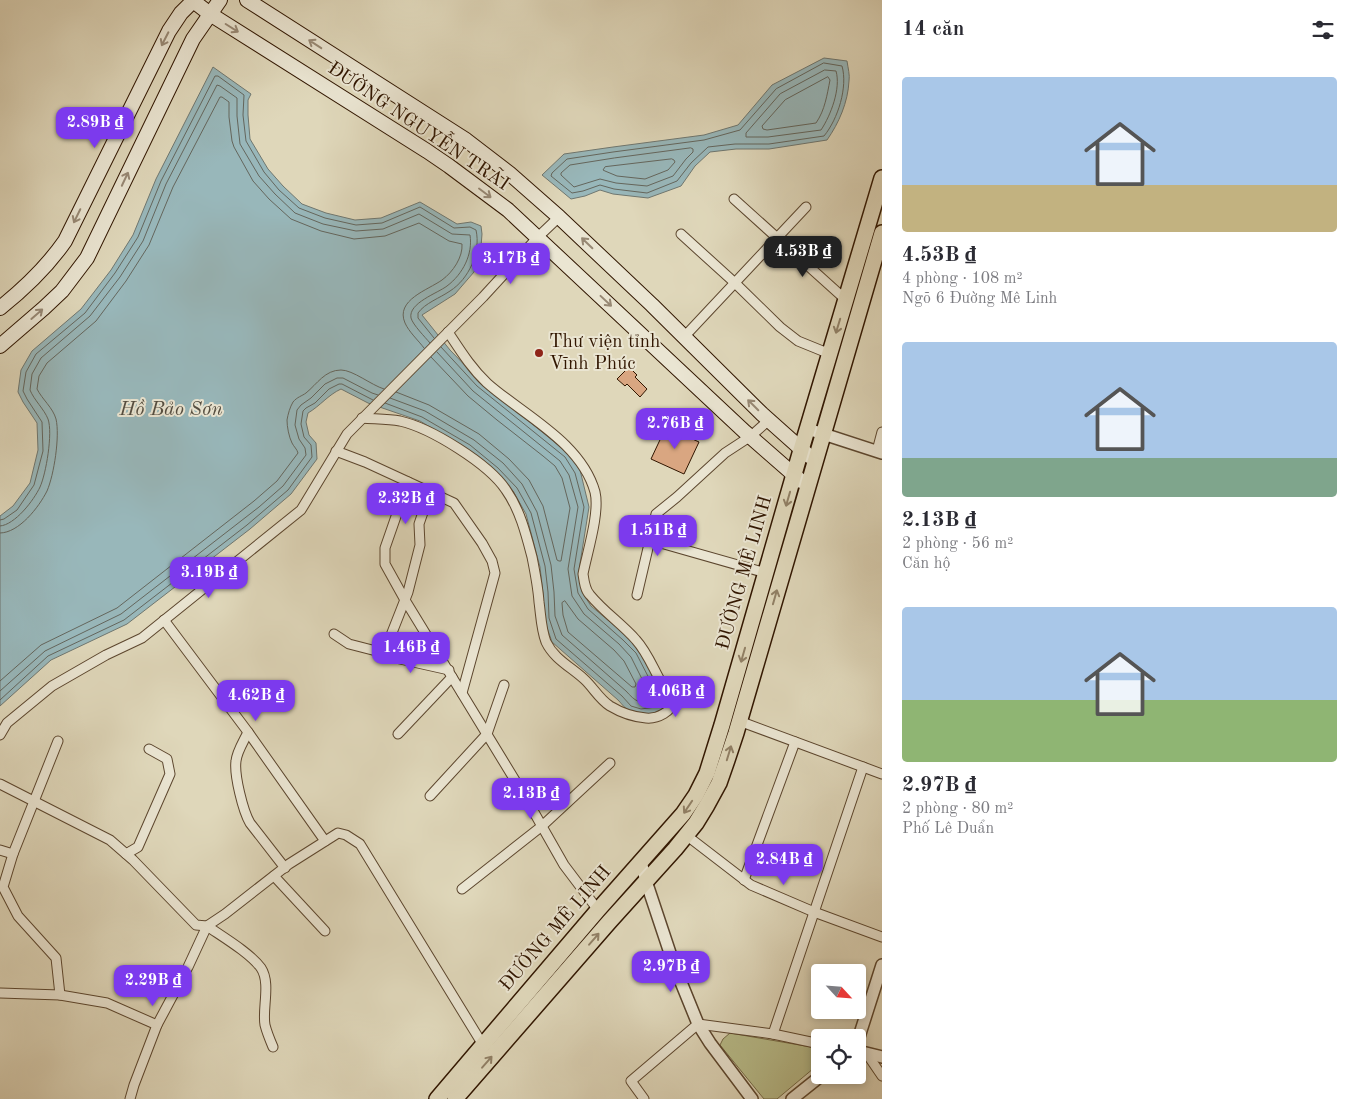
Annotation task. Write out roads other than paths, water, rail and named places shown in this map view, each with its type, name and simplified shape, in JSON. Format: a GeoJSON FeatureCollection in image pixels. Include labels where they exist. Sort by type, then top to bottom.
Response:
{"type":"FeatureCollection","features":[{"type":"Feature","properties":{"kind":"main road"},"geometry":{"type":"LineString","coordinates":[[0,308],[42,271],[65,240],[169,31],[181,13],[193,0]]}},
{"type":"Feature","properties":{"kind":"main road","name":"ĐƯỜNG NGUYỄN TRÃI"},"geometry":{"type":"LineString","coordinates":[[193,0],[210,14],[449,166],[508,210],[807,486]]}},
{"type":"Feature","properties":{"kind":"main road"},"geometry":{"type":"LineString","coordinates":[[0,346],[62,290],[87,258],[193,39],[220,0]]}},
{"type":"Feature","properties":{"kind":"main road","name":"ĐƯỜNG NGUYỄN TRÃI"},"geometry":{"type":"LineString","coordinates":[[247,0],[466,140],[509,173],[559,217],[815,462]]}},
{"type":"Feature","properties":{"kind":"main road","name":"ĐƯỜNG MÊ LINH"},"geometry":{"type":"LineString","coordinates":[[436,1099],[598,910],[684,814],[707,773],[882,178]]}},
{"type":"Feature","properties":{"kind":"main road","name":"ĐƯỜNG MÊ LINH"},"geometry":{"type":"LineString","coordinates":[[456,1099],[686,836],[707,805],[718,783],[728,760],[881,237]]}},
{"type":"Feature","properties":{"kind":"street"},"geometry":{"type":"LineString","coordinates":[[734,198],[776,239],[846,300]]}},
{"type":"Feature","properties":{"kind":"street"},"geometry":{"type":"LineString","coordinates":[[684,337],[806,207]]}},
{"type":"Feature","properties":{"kind":"street"},"geometry":{"type":"LineString","coordinates":[[0,735],[7,723],[52,686],[106,655],[142,638],[301,510],[347,434],[483,297],[559,217]]}},
{"type":"Feature","properties":{"kind":"street"},"geometry":{"type":"LineString","coordinates":[[681,234],[780,327],[798,341],[830,354]]}},
{"type":"Feature","properties":{"kind":"street"},"geometry":{"type":"LineString","coordinates":[[365,416],[399,421],[434,435],[470,456],[499,480],[512,500],[524,530],[537,582],[541,623],[551,651],[584,679],[607,704],[615,709],[636,717],[647,718],[660,716],[665,712],[672,702],[672,697],[662,684],[643,649],[588,594],[584,582],[583,574],[596,504],[595,493],[588,476],[578,459],[567,446],[487,383],[468,363],[446,334]]}},
{"type":"Feature","properties":{"kind":"street"},"geometry":{"type":"LineString","coordinates":[[637,595],[656,514],[725,453],[751,436],[769,420]]}},
{"type":"Feature","properties":{"kind":"street"},"geometry":{"type":"LineString","coordinates":[[808,429],[879,452],[882,432]]}},
{"type":"Feature","properties":{"kind":"street"},"geometry":{"type":"LineString","coordinates":[[336,451],[365,462],[454,503],[492,561],[494,570],[492,584],[462,693]]}},
{"type":"Feature","properties":{"kind":"street"},"geometry":{"type":"LineString","coordinates":[[408,482],[385,548],[385,564],[564,865],[598,910]]}},
{"type":"Feature","properties":{"kind":"street"},"geometry":{"type":"LineString","coordinates":[[384,653],[405,600],[420,545],[419,524],[430,492]]}},
{"type":"Feature","properties":{"kind":"street"},"geometry":{"type":"LineString","coordinates":[[650,540],[766,573]]}},
{"type":"Feature","properties":{"kind":"street"},"geometry":{"type":"LineString","coordinates":[[164,620],[248,732],[325,841]]}},
{"type":"Feature","properties":{"kind":"street"},"geometry":{"type":"LineString","coordinates":[[334,634],[349,644],[384,653],[391,658],[451,674]]}},
{"type":"Feature","properties":{"kind":"street"},"geometry":{"type":"LineString","coordinates":[[398,734],[451,674]]}},
{"type":"Feature","properties":{"kind":"street"},"geometry":{"type":"LineString","coordinates":[[430,796],[487,734],[504,685]]}},
{"type":"Feature","properties":{"kind":"street"},"geometry":{"type":"LineString","coordinates":[[739,721],[882,774]]}},
{"type":"Feature","properties":{"kind":"street"},"geometry":{"type":"LineString","coordinates":[[248,732],[236,760],[236,772],[246,816],[285,868]]}},
{"type":"Feature","properties":{"kind":"street"},"geometry":{"type":"LineString","coordinates":[[58,741],[13,854],[3,887],[18,916],[56,958],[60,995]]}},
{"type":"Feature","properties":{"kind":"street"},"geometry":{"type":"LineString","coordinates":[[744,880],[795,742]]}},
{"type":"Feature","properties":{"kind":"street"},"geometry":{"type":"LineString","coordinates":[[126,854],[138,847],[170,774],[167,759],[149,749]]}},
{"type":"Feature","properties":{"kind":"street"},"geometry":{"type":"LineString","coordinates":[[462,889],[542,826],[610,763]]}},
{"type":"Feature","properties":{"kind":"street"},"geometry":{"type":"LineString","coordinates":[[773,1034],[863,767]]}},
{"type":"Feature","properties":{"kind":"street"},"geometry":{"type":"LineString","coordinates":[[0,784],[110,840],[196,925],[207,926],[247,955],[262,969],[265,978],[265,1026],[273,1047]]}},
{"type":"Feature","properties":{"kind":"street"},"geometry":{"type":"LineString","coordinates":[[130,1099],[157,1026],[207,926],[285,868],[338,832],[360,844],[483,1045]]}},
{"type":"Feature","properties":{"kind":"street"},"geometry":{"type":"LineString","coordinates":[[686,836],[751,885],[814,912],[882,937]]}},
{"type":"Feature","properties":{"kind":"street"},"geometry":{"type":"LineString","coordinates":[[0,850],[13,854]]}},
{"type":"Feature","properties":{"kind":"street"},"geometry":{"type":"LineString","coordinates":[[641,862],[674,964],[698,1024],[752,1099]]}},
{"type":"Feature","properties":{"kind":"street"},"geometry":{"type":"LineString","coordinates":[[274,876],[325,930]]}},
{"type":"Feature","properties":{"kind":"street"},"geometry":{"type":"LineString","coordinates":[[862,1029],[882,966]]}},
{"type":"Feature","properties":{"kind":"street"},"geometry":{"type":"LineString","coordinates":[[0,993],[60,995],[107,1003],[157,1026]]}},
{"type":"Feature","properties":{"kind":"street"},"geometry":{"type":"LineString","coordinates":[[644,1099],[631,1081],[698,1024],[773,1034],[811,1042]]}},
{"type":"Feature","properties":{"kind":"street"},"geometry":{"type":"LineString","coordinates":[[866,1054],[882,1057]]}},
{"type":"Feature","properties":{"kind":"street"},"geometry":{"type":"LineString","coordinates":[[866,1058],[882,1076]]}},
{"type":"Feature","properties":{"kind":"street"},"geometry":{"type":"LineString","coordinates":[[792,1099],[811,1084]]}},
{"type":"Feature","properties":{"kind":"water"},"geometry":{"type":"Polygon","coordinates":[[[824,58],[847,61],[849,76],[847,97],[842,112],[827,140],[769,149],[736,149],[710,152],[695,166],[681,186],[648,198],[613,194],[600,190],[571,199],[542,175],[564,154],[704,135],[738,125],[772,85],[824,58]]]}},
{"type":"Feature","properties":{"kind":"water","name":"Hồ Bảo Sơn"},"geometry":{"type":"Polygon","coordinates":[[[213,67],[251,94],[248,100],[250,139],[268,169],[302,204],[326,213],[355,220],[381,218],[420,202],[457,224],[471,222],[481,226],[480,259],[474,272],[455,294],[422,315],[450,350],[481,382],[569,454],[580,470],[589,507],[579,570],[582,592],[591,606],[627,636],[640,651],[667,695],[664,707],[659,711],[642,714],[628,710],[552,642],[544,619],[540,567],[526,514],[513,491],[495,472],[468,450],[420,421],[368,403],[341,389],[308,413],[306,422],[309,435],[316,443],[317,459],[291,494],[250,529],[127,624],[51,660],[0,706],[0,516],[13,506],[30,483],[38,450],[37,423],[18,392],[21,370],[32,351],[81,309],[111,270],[133,235],[156,179],[213,67]]]}},
{"type":"Feature","properties":{"kind":"place","name":"Thư viện tỉnh Vĩnh Phúc"},"geometry":{"type":"Point","coordinates":[539,353]}}]}
